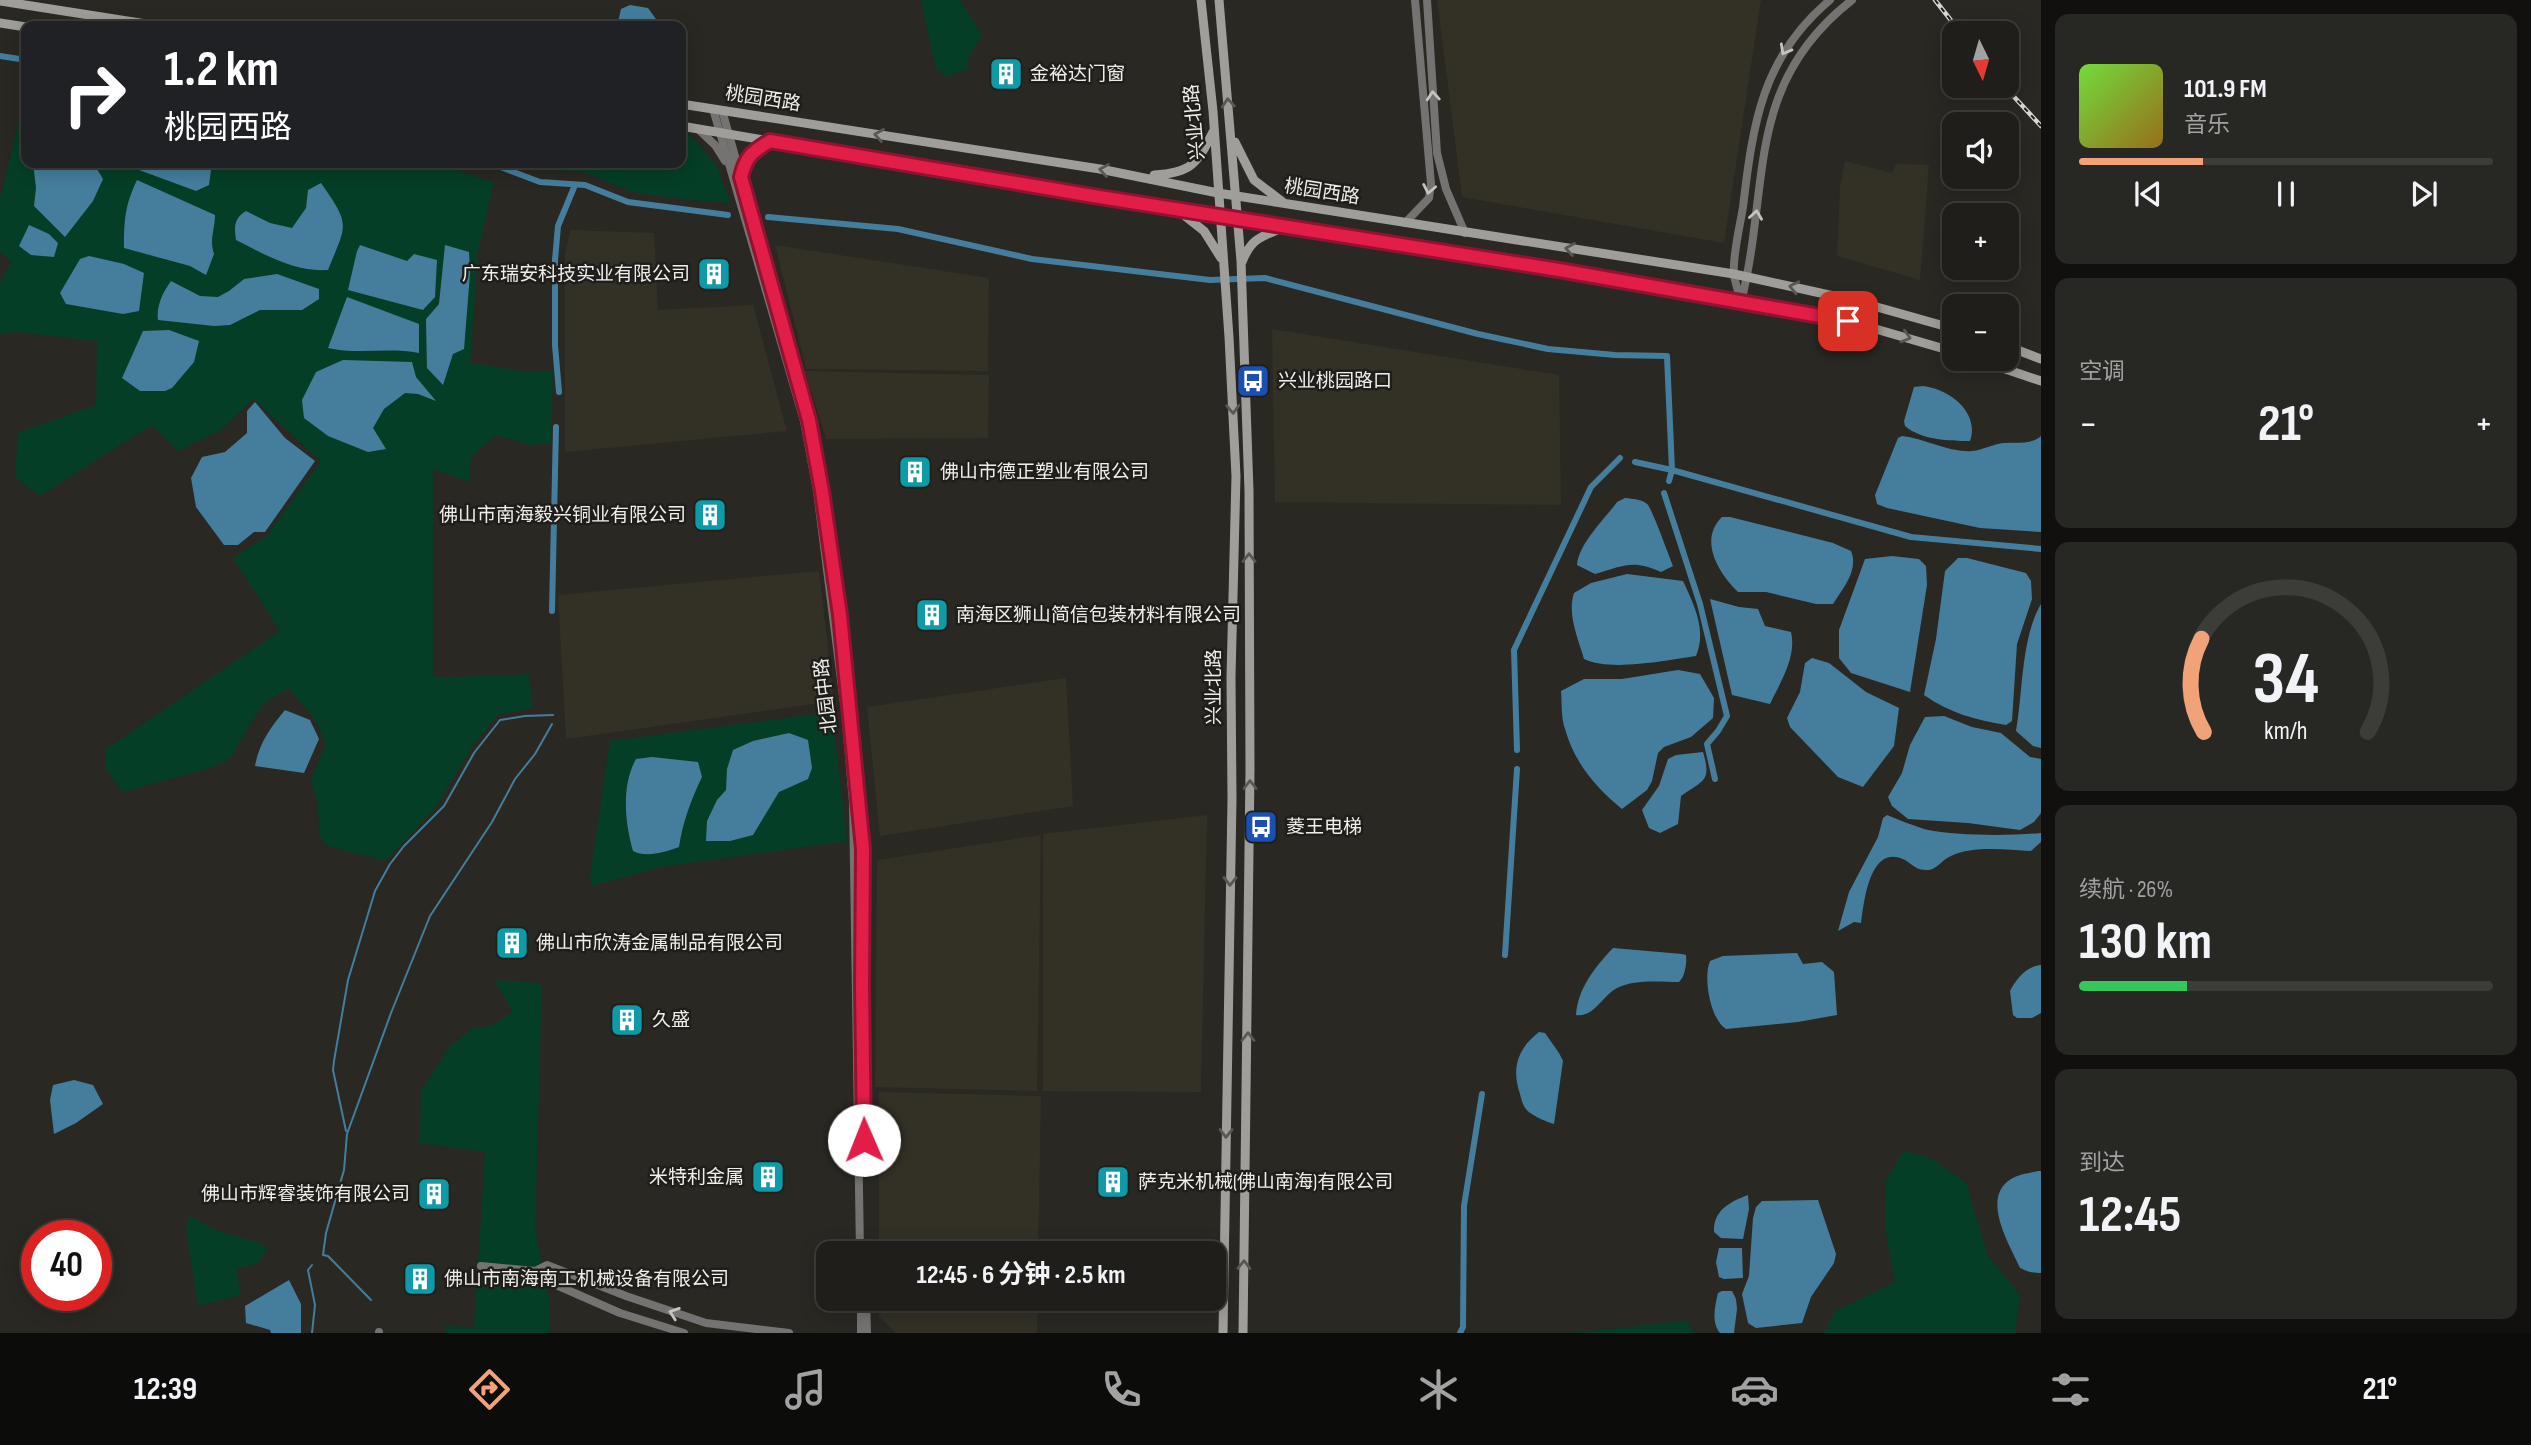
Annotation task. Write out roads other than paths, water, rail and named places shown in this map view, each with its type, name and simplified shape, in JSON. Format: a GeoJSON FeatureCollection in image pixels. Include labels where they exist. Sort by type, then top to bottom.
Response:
{"type":"FeatureCollection","features":[{"type":"Feature","properties":{"kind":"main road","name":"兴业北路"},"geometry":{"type":"LineString","coordinates":[[1201,0],[1226,292],[1236,476],[1223,1333]]}},
{"type":"Feature","properties":{"kind":"main road","name":"兴业北路"},"geometry":{"type":"LineString","coordinates":[[1219,0],[1241,264],[1249,491],[1250,757],[1243,1333]]}},
{"type":"Feature","properties":{"kind":"main road"},"geometry":{"type":"LineString","coordinates":[[0,1],[127,21]]}},
{"type":"Feature","properties":{"kind":"main road"},"geometry":{"type":"LineString","coordinates":[[0,23],[21,26]]}},
{"type":"Feature","properties":{"kind":"main road","name":"桃园西路"},"geometry":{"type":"LineString","coordinates":[[686,105],[1143,176],[1218,193],[1465,233],[1747,276],[1852,300],[1942,325]]}},
{"type":"Feature","properties":{"kind":"main road","name":"桃园西路"},"geometry":{"type":"LineString","coordinates":[[686,127],[1741,302],[1848,321],[1942,348]]}},
{"type":"Feature","properties":{"kind":"main road"},"geometry":{"type":"LineString","coordinates":[[1143,176],[1183,171],[1202,153],[1214,130]]}},
{"type":"Feature","properties":{"kind":"main road"},"geometry":{"type":"LineString","coordinates":[[1231,133],[1254,180],[1286,204]]}},
{"type":"Feature","properties":{"kind":"main road"},"geometry":{"type":"LineString","coordinates":[[1176,209],[1205,231],[1224,266]]}},
{"type":"Feature","properties":{"kind":"main road"},"geometry":{"type":"LineString","coordinates":[[1241,264],[1248,246],[1261,236],[1284,227]]}},
{"type":"Feature","properties":{"kind":"main road"},"geometry":{"type":"LineString","coordinates":[[2019,351],[2041,359]]}},
{"type":"Feature","properties":{"kind":"main road"},"geometry":{"type":"LineString","coordinates":[[2011,371],[2041,381]]}},
{"type":"Feature","properties":{"kind":"street"},"geometry":{"type":"LineString","coordinates":[[1405,223],[1429,198],[1432,184],[1415,0]]}},
{"type":"Feature","properties":{"kind":"street"},"geometry":{"type":"LineString","coordinates":[[1427,0],[1437,153],[1446,189],[1465,233]]}},
{"type":"Feature","properties":{"kind":"street"},"geometry":{"type":"LineString","coordinates":[[1741,302],[1734,274],[1751,139],[1772,74],[1790,41],[1808,19],[1830,0]]}},
{"type":"Feature","properties":{"kind":"street"},"geometry":{"type":"LineString","coordinates":[[1741,302],[1766,142],[1776,98],[1808,41],[1828,19],[1852,0]]}},
{"type":"Feature","properties":{"kind":"street","name":"北园中路"},"geometry":{"type":"LineString","coordinates":[[717,109],[741,177],[809,420],[822,491],[850,702],[863,849],[866,1241]]}},
{"type":"Feature","properties":{"kind":"street"},"geometry":{"type":"LineString","coordinates":[[698,128],[715,145],[730,168]]}},
{"type":"Feature","properties":{"kind":"street","name":"北园中路"},"geometry":{"type":"LineString","coordinates":[[724,133],[730,168],[804,421],[817,491],[845,711],[855,849],[860,1241]]}},
{"type":"Feature","properties":{"kind":"street"},"geometry":{"type":"LineString","coordinates":[[1751,139],[1766,142]]}},
{"type":"Feature","properties":{"kind":"street"},"geometry":{"type":"LineString","coordinates":[[741,177],[745,161],[754,151],[770,141]]}},
{"type":"Feature","properties":{"kind":"street"},"geometry":{"type":"LineString","coordinates":[[481,1266],[534,1272],[547,1265],[706,1323],[789,1333]]}},
{"type":"Feature","properties":{"kind":"street"},"geometry":{"type":"LineString","coordinates":[[547,1281],[620,1312],[684,1333]]}},
{"type":"Feature","properties":{"kind":"street"},"geometry":{"type":"LineString","coordinates":[[861,1311],[861,1333]]}},
{"type":"Feature","properties":{"kind":"street"},"geometry":{"type":"LineString","coordinates":[[866,1311],[867,1333]]}},
{"type":"Feature","properties":{"kind":"water"},"geometry":{"type":"Polygon","coordinates":[[[630,5],[648,8],[657,21],[618,21],[621,9],[630,5]]]}},
{"type":"Feature","properties":{"kind":"water"},"geometry":{"type":"Polygon","coordinates":[[[34,168],[96,168],[103,179],[93,201],[65,237],[34,206],[36,188],[34,168]]]}},
{"type":"Feature","properties":{"kind":"water"},"geometry":{"type":"Polygon","coordinates":[[[211,168],[209,185],[196,191],[139,170],[211,168]]]}},
{"type":"Feature","properties":{"kind":"water"},"geometry":{"type":"Polygon","coordinates":[[[137,180],[215,215],[212,239],[214,254],[206,275],[190,266],[124,248],[126,213],[137,180]]]}},
{"type":"Feature","properties":{"kind":"water"},"geometry":{"type":"Polygon","coordinates":[[[321,183],[337,208],[343,225],[328,270],[292,265],[236,240],[236,223],[246,211],[270,223],[292,228],[306,208],[308,190],[321,183]]]}},
{"type":"Feature","properties":{"kind":"water"},"geometry":{"type":"Polygon","coordinates":[[[29,225],[49,234],[58,243],[54,257],[31,255],[19,246],[29,225]]]}},
{"type":"Feature","properties":{"kind":"water"},"geometry":{"type":"Polygon","coordinates":[[[360,245],[407,261],[414,254],[437,260],[435,297],[423,310],[348,290],[360,245]]]}},
{"type":"Feature","properties":{"kind":"water"},"geometry":{"type":"Polygon","coordinates":[[[445,245],[469,252],[470,274],[464,349],[453,354],[443,385],[427,368],[426,319],[439,304],[445,245]]]}},
{"type":"Feature","properties":{"kind":"water"},"geometry":{"type":"Polygon","coordinates":[[[89,256],[124,264],[144,273],[139,311],[123,314],[66,304],[60,293],[80,259],[89,256]]]}},
{"type":"Feature","properties":{"kind":"water"},"geometry":{"type":"Polygon","coordinates":[[[277,274],[319,289],[319,299],[302,310],[260,310],[230,325],[214,326],[158,320],[161,299],[171,281],[200,296],[218,297],[244,279],[277,274]]]}},
{"type":"Feature","properties":{"kind":"water"},"geometry":{"type":"Polygon","coordinates":[[[347,297],[419,324],[419,353],[328,348],[347,297]]]}},
{"type":"Feature","properties":{"kind":"water"},"geometry":{"type":"Polygon","coordinates":[[[169,330],[199,341],[194,362],[172,388],[165,391],[140,391],[122,378],[143,331],[169,330]]]}},
{"type":"Feature","properties":{"kind":"water"},"geometry":{"type":"Polygon","coordinates":[[[343,360],[412,362],[416,377],[436,401],[418,394],[405,393],[384,409],[373,428],[386,449],[368,452],[328,436],[304,418],[302,400],[316,372],[343,360]]]}},
{"type":"Feature","properties":{"kind":"water"},"geometry":{"type":"Polygon","coordinates":[[[1923,386],[1952,397],[1967,412],[1971,421],[1970,441],[1927,437],[1905,426],[1914,387],[1923,386]]]}},
{"type":"Feature","properties":{"kind":"water"},"geometry":{"type":"Polygon","coordinates":[[[255,402],[285,438],[315,461],[265,532],[254,532],[238,545],[224,545],[196,507],[191,478],[202,457],[225,452],[247,433],[247,411],[255,402]]]}},
{"type":"Feature","properties":{"kind":"water"},"geometry":{"type":"Polygon","coordinates":[[[1902,436],[1963,451],[2004,443],[2028,442],[2041,436],[2041,532],[1980,528],[1877,504],[1875,495],[1898,438],[1902,436]]]}},
{"type":"Feature","properties":{"kind":"water"},"geometry":{"type":"Polygon","coordinates":[[[1625,498],[1647,504],[1673,566],[1661,572],[1643,566],[1628,565],[1595,574],[1577,565],[1582,548],[1593,532],[1617,502],[1625,498]]]}},
{"type":"Feature","properties":{"kind":"water"},"geometry":{"type":"Polygon","coordinates":[[[1722,517],[1833,543],[1851,551],[1851,572],[1833,604],[1816,604],[1766,592],[1738,592],[1724,576],[1714,556],[1712,536],[1722,517]]]}},
{"type":"Feature","properties":{"kind":"water"},"geometry":{"type":"Polygon","coordinates":[[[1892,556],[1919,559],[1926,566],[1927,585],[1910,692],[1851,673],[1839,658],[1839,630],[1865,559],[1892,556]]]}},
{"type":"Feature","properties":{"kind":"water"},"geometry":{"type":"Polygon","coordinates":[[[1958,558],[2026,573],[2031,581],[2032,599],[2017,644],[2012,721],[2006,725],[1963,715],[1924,695],[1936,639],[1945,571],[1958,558]]]}},
{"type":"Feature","properties":{"kind":"water"},"geometry":{"type":"Polygon","coordinates":[[[1627,574],[1683,581],[1700,627],[1696,656],[1624,665],[1595,663],[1584,659],[1573,618],[1574,593],[1591,583],[1627,574]]]}},
{"type":"Feature","properties":{"kind":"water"},"geometry":{"type":"Polygon","coordinates":[[[1710,599],[1758,609],[1765,626],[1791,632],[1790,660],[1770,704],[1732,695],[1710,599]]]}},
{"type":"Feature","properties":{"kind":"water"},"geometry":{"type":"Polygon","coordinates":[[[2041,604],[2041,748],[2033,746],[2016,731],[2026,649],[2034,618],[2041,604]]]}},
{"type":"Feature","properties":{"kind":"water"},"geometry":{"type":"Polygon","coordinates":[[[1812,658],[1829,663],[1866,692],[1899,708],[1894,746],[1863,787],[1838,777],[1790,727],[1787,718],[1800,692],[1805,663],[1812,658]]]}},
{"type":"Feature","properties":{"kind":"water"},"geometry":{"type":"Polygon","coordinates":[[[1678,670],[1700,674],[1714,698],[1713,718],[1691,737],[1664,747],[1658,753],[1652,781],[1647,790],[1622,809],[1595,783],[1574,752],[1564,725],[1561,691],[1584,679],[1622,679],[1678,670]]]}},
{"type":"Feature","properties":{"kind":"water"},"geometry":{"type":"Polygon","coordinates":[[[285,710],[310,720],[319,739],[304,773],[255,766],[266,736],[285,710]]]}},
{"type":"Feature","properties":{"kind":"water"},"geometry":{"type":"Polygon","coordinates":[[[1944,716],[1972,727],[2001,733],[2030,757],[2041,759],[2041,813],[2034,822],[2020,830],[1908,819],[1892,806],[1888,797],[1902,773],[1910,745],[1925,717],[1944,716]]]}},
{"type":"Feature","properties":{"kind":"water"},"geometry":{"type":"Polygon","coordinates":[[[789,733],[808,740],[812,768],[808,779],[779,792],[753,835],[730,841],[706,841],[707,821],[717,800],[726,790],[727,769],[733,750],[753,741],[789,733]]]}},
{"type":"Feature","properties":{"kind":"water"},"geometry":{"type":"Polygon","coordinates":[[[1703,752],[1706,775],[1700,783],[1681,796],[1678,824],[1660,833],[1649,828],[1642,810],[1659,786],[1668,759],[1676,755],[1703,752]]]}},
{"type":"Feature","properties":{"kind":"water"},"geometry":{"type":"Polygon","coordinates":[[[652,757],[698,762],[702,777],[688,811],[679,847],[644,854],[633,851],[626,817],[626,793],[636,759],[652,757]]]}},
{"type":"Feature","properties":{"kind":"water"},"geometry":{"type":"Polygon","coordinates":[[[1887,815],[1924,829],[1950,833],[2041,833],[2041,842],[2031,851],[1970,850],[1948,857],[1929,870],[1918,869],[1905,860],[1893,857],[1884,859],[1876,866],[1871,876],[1861,923],[1854,922],[1838,931],[1849,892],[1878,837],[1883,818],[1887,815]]]}},
{"type":"Feature","properties":{"kind":"water"},"geometry":{"type":"Polygon","coordinates":[[[1613,948],[1686,955],[1684,973],[1679,982],[1624,985],[1612,991],[1593,1010],[1576,1015],[1577,1005],[1588,978],[1613,948]]]}},
{"type":"Feature","properties":{"kind":"water"},"geometry":{"type":"Polygon","coordinates":[[[1797,953],[1803,964],[1822,962],[1834,972],[1837,1015],[1726,1029],[1720,1024],[1709,997],[1707,977],[1710,961],[1723,956],[1797,953]]]}},
{"type":"Feature","properties":{"kind":"water"},"geometry":{"type":"Polygon","coordinates":[[[2041,965],[2041,1013],[2032,1018],[2017,1018],[2013,1015],[2010,991],[2022,974],[2041,965]]]}},
{"type":"Feature","properties":{"kind":"water"},"geometry":{"type":"Polygon","coordinates":[[[1539,1032],[1545,1033],[1563,1061],[1554,1124],[1525,1108],[1517,1085],[1518,1059],[1526,1045],[1539,1032]]]}},
{"type":"Feature","properties":{"kind":"water"},"geometry":{"type":"Polygon","coordinates":[[[74,1080],[93,1085],[103,1104],[76,1123],[54,1134],[50,1100],[53,1085],[74,1080]]]}},
{"type":"Feature","properties":{"kind":"water"},"geometry":{"type":"Polygon","coordinates":[[[2041,1171],[2041,1273],[2020,1268],[2000,1222],[1998,1209],[2002,1187],[2014,1177],[2041,1171]]]}},
{"type":"Feature","properties":{"kind":"water"},"geometry":{"type":"Polygon","coordinates":[[[1748,1195],[1749,1209],[1743,1239],[1721,1238],[1714,1232],[1719,1213],[1729,1204],[1748,1195]]]}},
{"type":"Feature","properties":{"kind":"water"},"geometry":{"type":"Polygon","coordinates":[[[1818,1200],[1836,1254],[1834,1263],[1811,1297],[1802,1323],[1756,1328],[1748,1323],[1742,1294],[1749,1276],[1756,1207],[1762,1201],[1818,1200]]]}},
{"type":"Feature","properties":{"kind":"water"},"geometry":{"type":"Polygon","coordinates":[[[1719,1248],[1742,1248],[1743,1278],[1719,1277],[1716,1262],[1719,1248]]]}},
{"type":"Feature","properties":{"kind":"water"},"geometry":{"type":"Polygon","coordinates":[[[289,1280],[301,1304],[301,1333],[271,1333],[270,1330],[246,1323],[245,1306],[289,1280]]]}},
{"type":"Feature","properties":{"kind":"water"},"geometry":{"type":"Polygon","coordinates":[[[1732,1291],[1736,1299],[1734,1333],[1720,1333],[1715,1324],[1718,1293],[1732,1291]]]}},
{"type":"Feature","properties":{"kind":"waterway"},"geometry":{"type":"LineString","coordinates":[[0,56],[21,59]]}},
{"type":"Feature","properties":{"kind":"waterway"},"geometry":{"type":"LineString","coordinates":[[503,168],[540,182],[585,185],[628,202],[728,215]]}},
{"type":"Feature","properties":{"kind":"waterway"},"geometry":{"type":"LineString","coordinates":[[559,392],[555,345],[555,260],[558,226],[575,185]]}},
{"type":"Feature","properties":{"kind":"waterway"},"geometry":{"type":"LineString","coordinates":[[768,217],[898,229],[1032,259],[1210,280],[1265,278],[1478,334],[1548,349],[1667,356],[1672,470],[1911,537],[2041,549]]}},
{"type":"Feature","properties":{"kind":"waterway"},"geometry":{"type":"LineString","coordinates":[[552,611],[556,427]]}},
{"type":"Feature","properties":{"kind":"waterway"},"geometry":{"type":"LineString","coordinates":[[1517,750],[1514,650],[1591,487],[1620,458]]}},
{"type":"Feature","properties":{"kind":"waterway"},"geometry":{"type":"LineString","coordinates":[[1635,462],[1672,470],[1669,481]]}},
{"type":"Feature","properties":{"kind":"waterway"},"geometry":{"type":"LineString","coordinates":[[1664,493],[1700,604],[1727,716],[1707,744],[1715,779]]}},
{"type":"Feature","properties":{"kind":"waterway"},"geometry":{"type":"LineString","coordinates":[[346,1131],[333,1070],[334,1061],[348,980],[375,891],[404,846],[444,806],[474,753],[500,720],[553,715]]}},
{"type":"Feature","properties":{"kind":"waterway"},"geometry":{"type":"LineString","coordinates":[[371,1300],[328,1256],[323,1255],[326,1233],[344,1170],[347,1134],[430,916],[552,724]]}},
{"type":"Feature","properties":{"kind":"waterway"},"geometry":{"type":"LineString","coordinates":[[1505,955],[1517,769]]}},
{"type":"Feature","properties":{"kind":"waterway"},"geometry":{"type":"LineString","coordinates":[[1460,1333],[1463,1327],[1464,1206],[1482,1094]]}},
{"type":"Feature","properties":{"kind":"waterway"},"geometry":{"type":"LineString","coordinates":[[312,1265],[308,1270],[315,1305],[312,1333]]}},
{"type":"Feature","properties":{"kind":"railway"},"geometry":{"type":"LineString","coordinates":[[1935,0],[1952,21]]}},
{"type":"Feature","properties":{"kind":"railway"},"geometry":{"type":"LineString","coordinates":[[2015,98],[2041,126]]}},
{"type":"Feature","properties":{"kind":"place","name":"金裕达门窗"},"geometry":{"type":"Point","coordinates":[1006,74]}},
{"type":"Feature","properties":{"kind":"place","name":"广东瑞安科技实业有限公司"},"geometry":{"type":"Point","coordinates":[714,274]}},
{"type":"Feature","properties":{"kind":"place","name":"兴业桃园路口"},"geometry":{"type":"Point","coordinates":[1253,381]}},
{"type":"Feature","properties":{"kind":"place","name":"佛山市德正塑业有限公司"},"geometry":{"type":"Point","coordinates":[915,472]}},
{"type":"Feature","properties":{"kind":"place","name":"佛山市南海毅兴铜业有限公司"},"geometry":{"type":"Point","coordinates":[710,515]}},
{"type":"Feature","properties":{"kind":"place","name":"南海区狮山简信包装材料有限公司"},"geometry":{"type":"Point","coordinates":[932,615]}},
{"type":"Feature","properties":{"kind":"place","name":"菱王电梯"},"geometry":{"type":"Point","coordinates":[1261,827]}},
{"type":"Feature","properties":{"kind":"place","name":"佛山市欣涛金属制品有限公司"},"geometry":{"type":"Point","coordinates":[512,943]}},
{"type":"Feature","properties":{"kind":"place","name":"久盛"},"geometry":{"type":"Point","coordinates":[627,1020]}},
{"type":"Feature","properties":{"kind":"place","name":"米特利金属"},"geometry":{"type":"Point","coordinates":[768,1177]}},
{"type":"Feature","properties":{"kind":"place","name":"萨克米机械(佛山南海)有限公司"},"geometry":{"type":"Point","coordinates":[1113,1182]}},
{"type":"Feature","properties":{"kind":"place","name":"佛山市辉睿装饰有限公司"},"geometry":{"type":"Point","coordinates":[434,1194]}},
{"type":"Feature","properties":{"kind":"place","name":"佛山市南海南工机械设备有限公司"},"geometry":{"type":"Point","coordinates":[420,1279]}}]}
